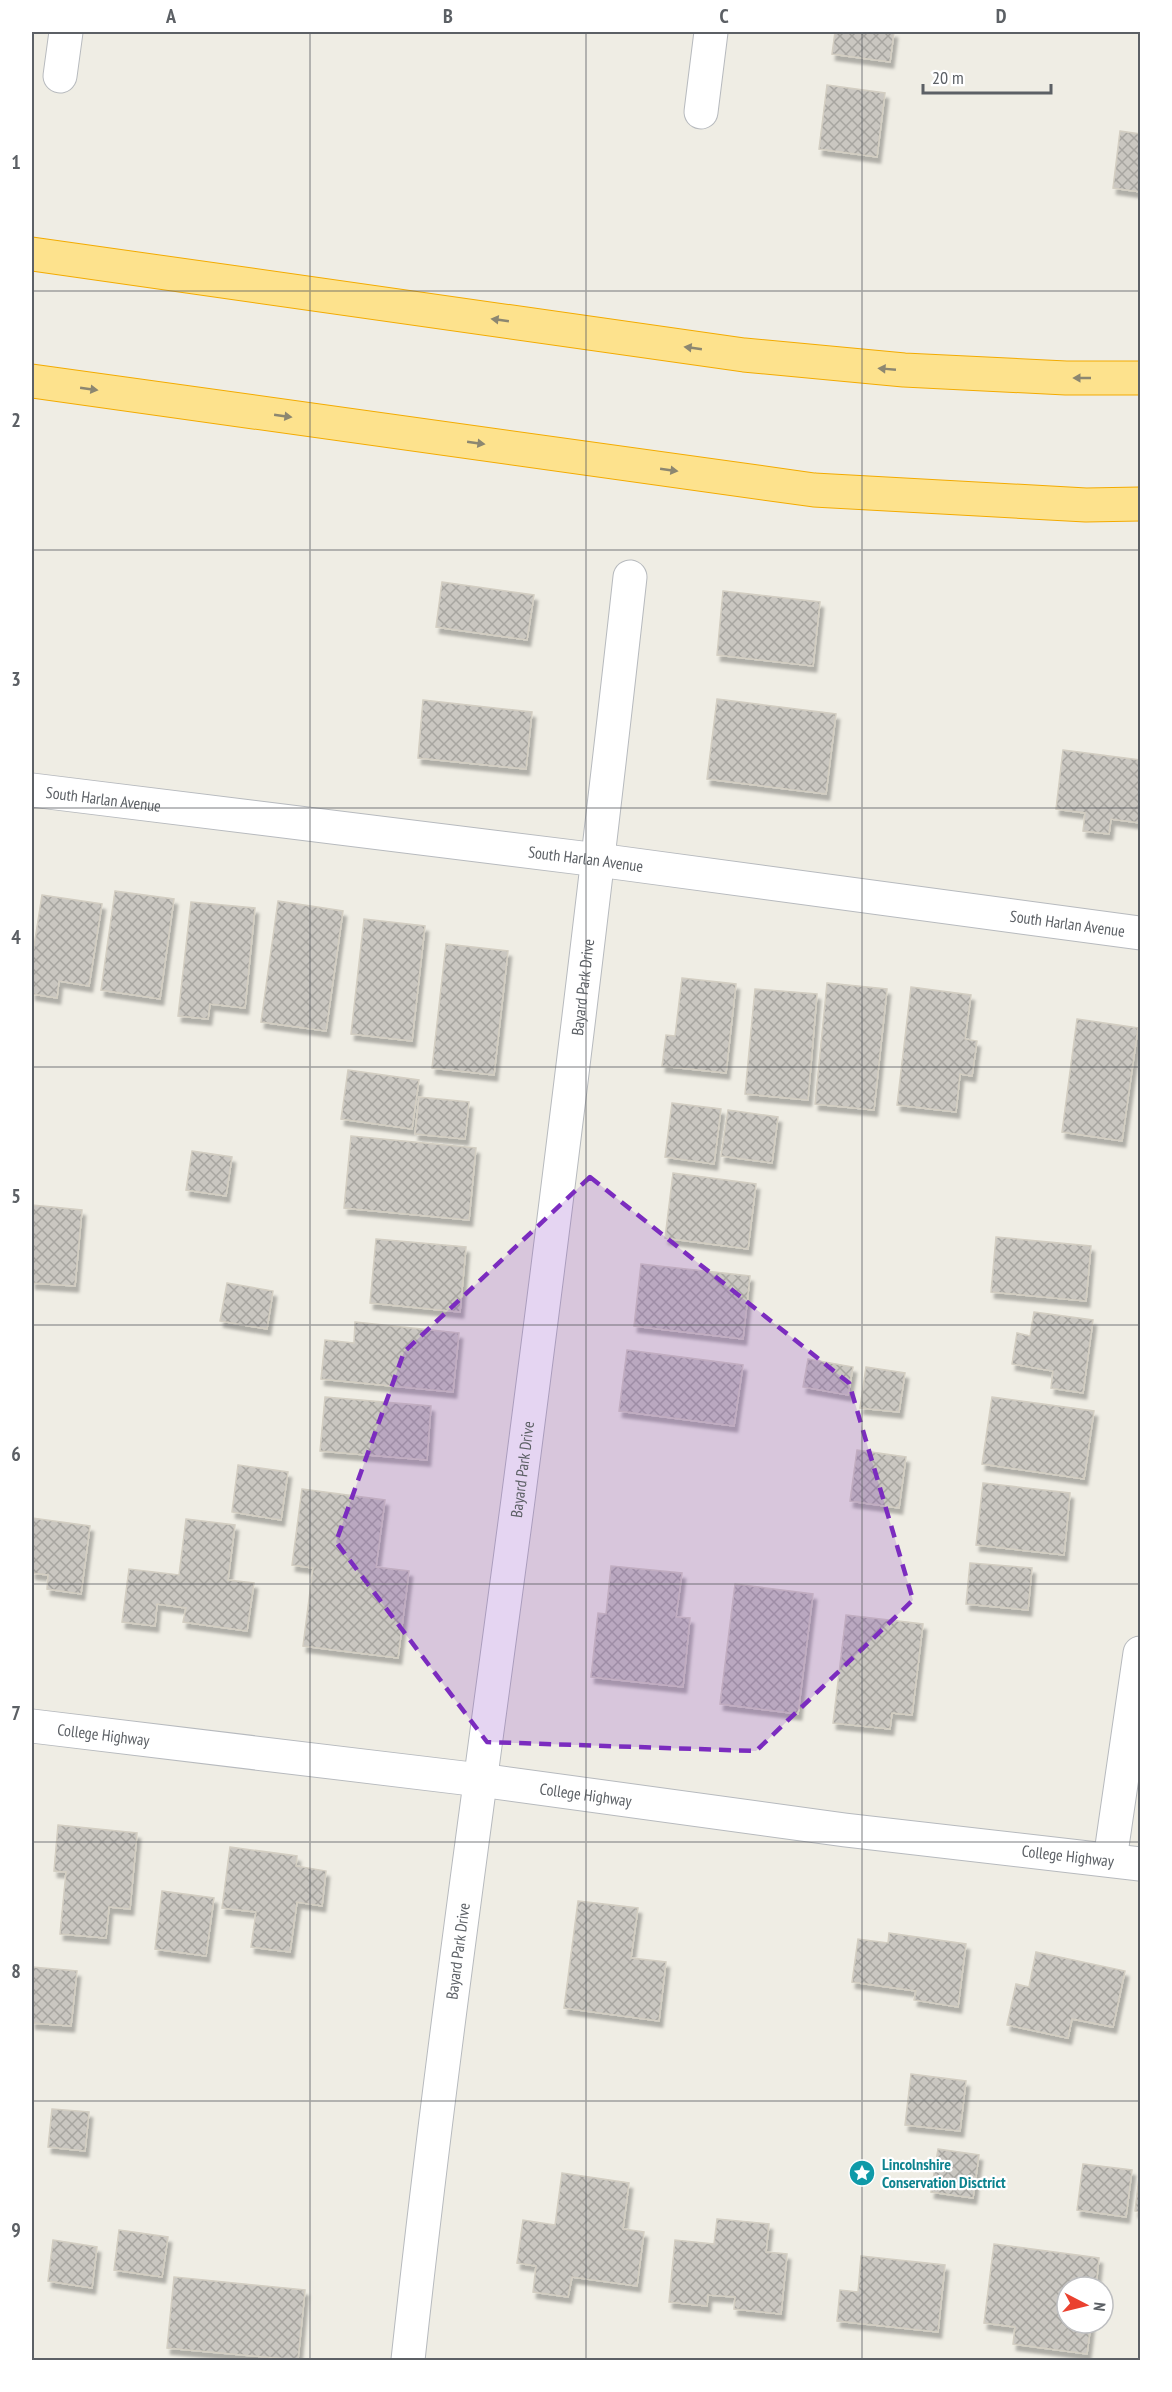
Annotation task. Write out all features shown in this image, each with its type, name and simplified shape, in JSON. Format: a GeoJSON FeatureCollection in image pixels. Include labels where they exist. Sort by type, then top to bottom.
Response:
{"type":"FeatureCollection","features":[{"type":"Feature","properties":{"kind":"highway"},"geometry":{"type":"LineString","coordinates":[[32,254],[744,355],[904,370],[1066,378],[1140,378]]}},
{"type":"Feature","properties":{"kind":"highway"},"geometry":{"type":"LineString","coordinates":[[32,381],[814,490],[1075,504],[1140,504]]}},
{"type":"Feature","properties":{"kind":"street"},"geometry":{"type":"LineString","coordinates":[[60,75],[66,32]]}},
{"type":"Feature","properties":{"kind":"street"},"geometry":{"type":"LineString","coordinates":[[701,112],[711,32]]}},
{"type":"Feature","properties":{"kind":"street","name":"Bayard Park Drive"},"geometry":{"type":"LineString","coordinates":[[408,2361],[427,2190],[518,1498],[598,860],[630,577]]}},
{"type":"Feature","properties":{"kind":"street","name":"South Harlan Avenue"},"geometry":{"type":"LineString","coordinates":[[32,790],[598,860],[1140,933]]}},
{"type":"Feature","properties":{"kind":"street"},"geometry":{"type":"LineString","coordinates":[[1125,1862],[1140,1653]]}},
{"type":"Feature","properties":{"kind":"street","name":"College Highway"},"geometry":{"type":"LineString","coordinates":[[32,1726],[480,1780],[846,1830],[1125,1862]]}},
{"type":"Feature","properties":{"kind":"highlighted area"},"geometry":{"type":"Polygon","coordinates":[[[590,1177],[849,1383],[913,1600],[756,1751],[487,1742],[336,1542],[404,1352],[590,1177]]]}},
{"type":"Feature","properties":{"kind":"building"},"geometry":{"type":"Polygon","coordinates":[[[835,32],[894,32],[890,62],[832,54],[835,32]]]}},
{"type":"Feature","properties":{"kind":"building"},"geometry":{"type":"Polygon","coordinates":[[[827,85],[885,93],[877,157],[819,149],[827,85]]]}},
{"type":"Feature","properties":{"kind":"building"},"geometry":{"type":"Polygon","coordinates":[[[1120,131],[1140,134],[1140,192],[1113,188],[1120,131]]]}},
{"type":"Feature","properties":{"kind":"building"},"geometry":{"type":"Polygon","coordinates":[[[442,582],[534,595],[527,640],[436,627],[442,582]]]}},
{"type":"Feature","properties":{"kind":"building"},"geometry":{"type":"Polygon","coordinates":[[[723,591],[820,602],[813,666],[717,655],[723,591]]]}},
{"type":"Feature","properties":{"kind":"building"},"geometry":{"type":"Polygon","coordinates":[[[717,699],[836,714],[826,794],[707,779],[717,699]]]}},
{"type":"Feature","properties":{"kind":"building"},"geometry":{"type":"Polygon","coordinates":[[[423,700],[532,712],[526,769],[418,758],[423,700]]]}},
{"type":"Feature","properties":{"kind":"building"},"geometry":{"type":"Polygon","coordinates":[[[1063,750],[1140,760],[1140,823],[1111,819],[1109,834],[1083,831],[1085,813],[1056,809],[1063,750]]]}},
{"type":"Feature","properties":{"kind":"building"},"geometry":{"type":"Polygon","coordinates":[[[115,891],[174,899],[160,999],[101,990],[115,891]]]}},
{"type":"Feature","properties":{"kind":"building"},"geometry":{"type":"Polygon","coordinates":[[[42,895],[102,904],[89,986],[59,981],[57,998],[32,994],[32,959],[42,895]]]}},
{"type":"Feature","properties":{"kind":"building"},"geometry":{"type":"Polygon","coordinates":[[[278,901],[343,911],[326,1031],[261,1022],[278,901]]]}},
{"type":"Feature","properties":{"kind":"building"},"geometry":{"type":"Polygon","coordinates":[[[191,902],[255,908],[245,1008],[210,1004],[208,1019],[178,1016],[191,902]]]}},
{"type":"Feature","properties":{"kind":"building"},"geometry":{"type":"Polygon","coordinates":[[[364,919],[425,926],[412,1041],[351,1034],[364,919]]]}},
{"type":"Feature","properties":{"kind":"building"},"geometry":{"type":"Polygon","coordinates":[[[446,944],[508,951],[494,1075],[432,1068],[446,944]]]}},
{"type":"Feature","properties":{"kind":"building"},"geometry":{"type":"Polygon","coordinates":[[[682,978],[736,984],[726,1073],[662,1066],[666,1035],[675,1036],[682,978]]]}},
{"type":"Feature","properties":{"kind":"building"},"geometry":{"type":"Polygon","coordinates":[[[827,983],[887,989],[874,1110],[815,1104],[827,983]]]}},
{"type":"Feature","properties":{"kind":"building"},"geometry":{"type":"Polygon","coordinates":[[[911,987],[971,995],[965,1039],[977,1041],[972,1076],[960,1074],[956,1112],[897,1105],[911,987]]]}},
{"type":"Feature","properties":{"kind":"building"},"geometry":{"type":"Polygon","coordinates":[[[755,989],[817,994],[808,1100],[745,1094],[755,989]]]}},
{"type":"Feature","properties":{"kind":"building"},"geometry":{"type":"Polygon","coordinates":[[[1077,1019],[1138,1028],[1122,1141],[1062,1132],[1077,1019]]]}},
{"type":"Feature","properties":{"kind":"building"},"geometry":{"type":"Polygon","coordinates":[[[348,1070],[419,1080],[412,1129],[341,1119],[348,1070]]]}},
{"type":"Feature","properties":{"kind":"building"},"geometry":{"type":"Polygon","coordinates":[[[419,1097],[469,1102],[465,1139],[415,1134],[419,1097]]]}},
{"type":"Feature","properties":{"kind":"building"},"geometry":{"type":"Polygon","coordinates":[[[672,1103],[721,1109],[714,1164],[665,1157],[672,1103]]]}},
{"type":"Feature","properties":{"kind":"building"},"geometry":{"type":"Polygon","coordinates":[[[728,1110],[778,1117],[772,1163],[721,1156],[728,1110]]]}},
{"type":"Feature","properties":{"kind":"building"},"geometry":{"type":"Polygon","coordinates":[[[351,1136],[476,1148],[469,1220],[344,1208],[351,1136]]]}},
{"type":"Feature","properties":{"kind":"building"},"geometry":{"type":"Polygon","coordinates":[[[192,1151],[232,1157],[226,1196],[186,1190],[192,1151]]]}},
{"type":"Feature","properties":{"kind":"building"},"geometry":{"type":"Polygon","coordinates":[[[673,1173],[756,1184],[748,1249],[665,1238],[673,1173]]]}},
{"type":"Feature","properties":{"kind":"building"},"geometry":{"type":"Polygon","coordinates":[[[32,1205],[82,1210],[75,1286],[32,1283],[32,1205]]]}},
{"type":"Feature","properties":{"kind":"building"},"geometry":{"type":"Polygon","coordinates":[[[996,1237],[1091,1246],[1086,1301],[991,1292],[996,1237]]]}},
{"type":"Feature","properties":{"kind":"building"},"geometry":{"type":"Polygon","coordinates":[[[376,1239],[466,1247],[460,1312],[370,1303],[376,1239]]]}},
{"type":"Feature","properties":{"kind":"building"},"geometry":{"type":"Polygon","coordinates":[[[641,1264],[750,1276],[743,1339],[634,1326],[641,1264]]]}},
{"type":"Feature","properties":{"kind":"building"},"geometry":{"type":"Polygon","coordinates":[[[227,1283],[273,1291],[267,1329],[220,1321],[227,1283]]]}},
{"type":"Feature","properties":{"kind":"building"},"geometry":{"type":"Polygon","coordinates":[[[1034,1312],[1093,1320],[1083,1393],[1051,1388],[1053,1371],[1012,1364],[1017,1333],[1030,1336],[1034,1312]]]}},
{"type":"Feature","properties":{"kind":"building"},"geometry":{"type":"Polygon","coordinates":[[[355,1322],[459,1333],[453,1392],[321,1379],[325,1340],[354,1343],[355,1322]]]}},
{"type":"Feature","properties":{"kind":"building"},"geometry":{"type":"Polygon","coordinates":[[[627,1350],[743,1365],[734,1426],[619,1411],[627,1350]]]}},
{"type":"Feature","properties":{"kind":"building"},"geometry":{"type":"Polygon","coordinates":[[[808,1359],[853,1367],[848,1395],[803,1387],[808,1359]]]}},
{"type":"Feature","properties":{"kind":"building"},"geometry":{"type":"Polygon","coordinates":[[[866,1367],[905,1373],[899,1412],[860,1408],[866,1367]]]}},
{"type":"Feature","properties":{"kind":"building"},"geometry":{"type":"Polygon","coordinates":[[[325,1397],[431,1406],[427,1460],[320,1451],[325,1397]]]}},
{"type":"Feature","properties":{"kind":"building"},"geometry":{"type":"Polygon","coordinates":[[[992,1397],[1094,1411],[1084,1479],[982,1464],[992,1397]]]}},
{"type":"Feature","properties":{"kind":"building"},"geometry":{"type":"Polygon","coordinates":[[[857,1450],[906,1457],[899,1508],[850,1501],[857,1450]]]}},
{"type":"Feature","properties":{"kind":"building"},"geometry":{"type":"Polygon","coordinates":[[[238,1465],[288,1472],[281,1520],[232,1512],[238,1465]]]}},
{"type":"Feature","properties":{"kind":"building"},"geometry":{"type":"Polygon","coordinates":[[[983,1483],[1070,1493],[1064,1555],[976,1545],[983,1483]]]}},
{"type":"Feature","properties":{"kind":"building"},"geometry":{"type":"Polygon","coordinates":[[[302,1489],[385,1500],[376,1567],[409,1571],[398,1658],[303,1646],[313,1568],[292,1565],[302,1489]]]}},
{"type":"Feature","properties":{"kind":"building"},"geometry":{"type":"Polygon","coordinates":[[[32,1518],[90,1526],[81,1594],[47,1589],[48,1575],[32,1573],[32,1518]]]}},
{"type":"Feature","properties":{"kind":"building"},"geometry":{"type":"Polygon","coordinates":[[[186,1519],[235,1525],[228,1580],[254,1583],[247,1631],[183,1622],[186,1608],[157,1604],[155,1626],[122,1622],[129,1569],[179,1575],[186,1519]]]}},
{"type":"Feature","properties":{"kind":"building"},"geometry":{"type":"Polygon","coordinates":[[[970,1563],[1032,1568],[1028,1610],[966,1604],[970,1563]]]}},
{"type":"Feature","properties":{"kind":"building"},"geometry":{"type":"Polygon","coordinates":[[[611,1566],[682,1573],[676,1617],[690,1618],[683,1687],[591,1677],[598,1613],[606,1614],[611,1566]]]}},
{"type":"Feature","properties":{"kind":"building"},"geometry":{"type":"Polygon","coordinates":[[[735,1584],[813,1594],[798,1714],[720,1704],[735,1584]]]}},
{"type":"Feature","properties":{"kind":"building"},"geometry":{"type":"Polygon","coordinates":[[[846,1615],[923,1624],[912,1715],[892,1713],[890,1729],[833,1723],[846,1615]]]}},
{"type":"Feature","properties":{"kind":"building"},"geometry":{"type":"Polygon","coordinates":[[[58,1825],[137,1833],[130,1909],[109,1907],[106,1938],[60,1934],[66,1872],[54,1871],[58,1825]]]}},
{"type":"Feature","properties":{"kind":"building"},"geometry":{"type":"Polygon","coordinates":[[[230,1847],[297,1856],[296,1866],[326,1871],[322,1906],[297,1902],[290,1952],[251,1947],[256,1912],[222,1908],[230,1847]]]}},
{"type":"Feature","properties":{"kind":"building"},"geometry":{"type":"Polygon","coordinates":[[[162,1891],[214,1898],[206,1956],[155,1949],[162,1891]]]}},
{"type":"Feature","properties":{"kind":"building"},"geometry":{"type":"Polygon","coordinates":[[[578,1901],[638,1908],[631,1958],[666,1962],[659,2021],[564,2008],[578,1901]]]}},
{"type":"Feature","properties":{"kind":"building"},"geometry":{"type":"Polygon","coordinates":[[[889,1933],[966,1944],[958,2007],[914,2000],[916,1991],[852,1982],[858,1939],[888,1943],[889,1933]]]}},
{"type":"Feature","properties":{"kind":"building"},"geometry":{"type":"Polygon","coordinates":[[[1036,1952],[1125,1971],[1113,2027],[1072,2019],[1068,2038],[1007,2025],[1016,1984],[1029,1987],[1036,1952]]]}},
{"type":"Feature","properties":{"kind":"building"},"geometry":{"type":"Polygon","coordinates":[[[32,1967],[77,1971],[71,2026],[32,2023],[32,1967]]]}},
{"type":"Feature","properties":{"kind":"building"},"geometry":{"type":"Polygon","coordinates":[[[911,2074],[966,2081],[960,2131],[905,2125],[911,2074]]]}},
{"type":"Feature","properties":{"kind":"building"},"geometry":{"type":"Polygon","coordinates":[[[52,2109],[89,2112],[85,2151],[48,2147],[52,2109]]]}},
{"type":"Feature","properties":{"kind":"building"},"geometry":{"type":"Polygon","coordinates":[[[938,2149],[979,2155],[973,2198],[931,2192],[938,2149]]]}},
{"type":"Feature","properties":{"kind":"building"},"geometry":{"type":"Polygon","coordinates":[[[1083,2164],[1132,2170],[1126,2217],[1077,2210],[1083,2164]]]}},
{"type":"Feature","properties":{"kind":"building"},"geometry":{"type":"Polygon","coordinates":[[[1140,2168],[1140,2212],[1135,2211],[1140,2168]]]}},
{"type":"Feature","properties":{"kind":"building"},"geometry":{"type":"Polygon","coordinates":[[[562,2173],[629,2183],[623,2229],[644,2232],[637,2286],[572,2277],[568,2297],[533,2292],[536,2266],[517,2263],[523,2220],[555,2225],[562,2173]]]}},
{"type":"Feature","properties":{"kind":"building"},"geometry":{"type":"Polygon","coordinates":[[[717,2219],[769,2224],[766,2252],[787,2254],[781,2314],[734,2309],[735,2297],[708,2295],[707,2306],[669,2302],[675,2240],[714,2244],[717,2219]]]}},
{"type":"Feature","properties":{"kind":"building"},"geometry":{"type":"Polygon","coordinates":[[[119,2230],[168,2237],[162,2277],[114,2270],[119,2230]]]}},
{"type":"Feature","properties":{"kind":"building"},"geometry":{"type":"Polygon","coordinates":[[[53,2240],[97,2247],[92,2288],[48,2281],[53,2240]]]}},
{"type":"Feature","properties":{"kind":"building"},"geometry":{"type":"Polygon","coordinates":[[[994,2244],[1099,2258],[1097,2275],[1055,2275],[1055,2335],[1089,2335],[1087,2354],[1013,2344],[1015,2327],[984,2323],[994,2244]]]}},
{"type":"Feature","properties":{"kind":"building"},"geometry":{"type":"Polygon","coordinates":[[[861,2256],[945,2265],[938,2332],[837,2321],[840,2290],[858,2292],[861,2256]]]}},
{"type":"Feature","properties":{"kind":"building"},"geometry":{"type":"Polygon","coordinates":[[[174,2277],[305,2290],[298,2360],[167,2348],[174,2277]]]}},
{"type":"Feature","properties":{"kind":"place","name":"Lincolnshire Conservation Disctrict"},"geometry":{"type":"Point","coordinates":[862,2173]}}]}
